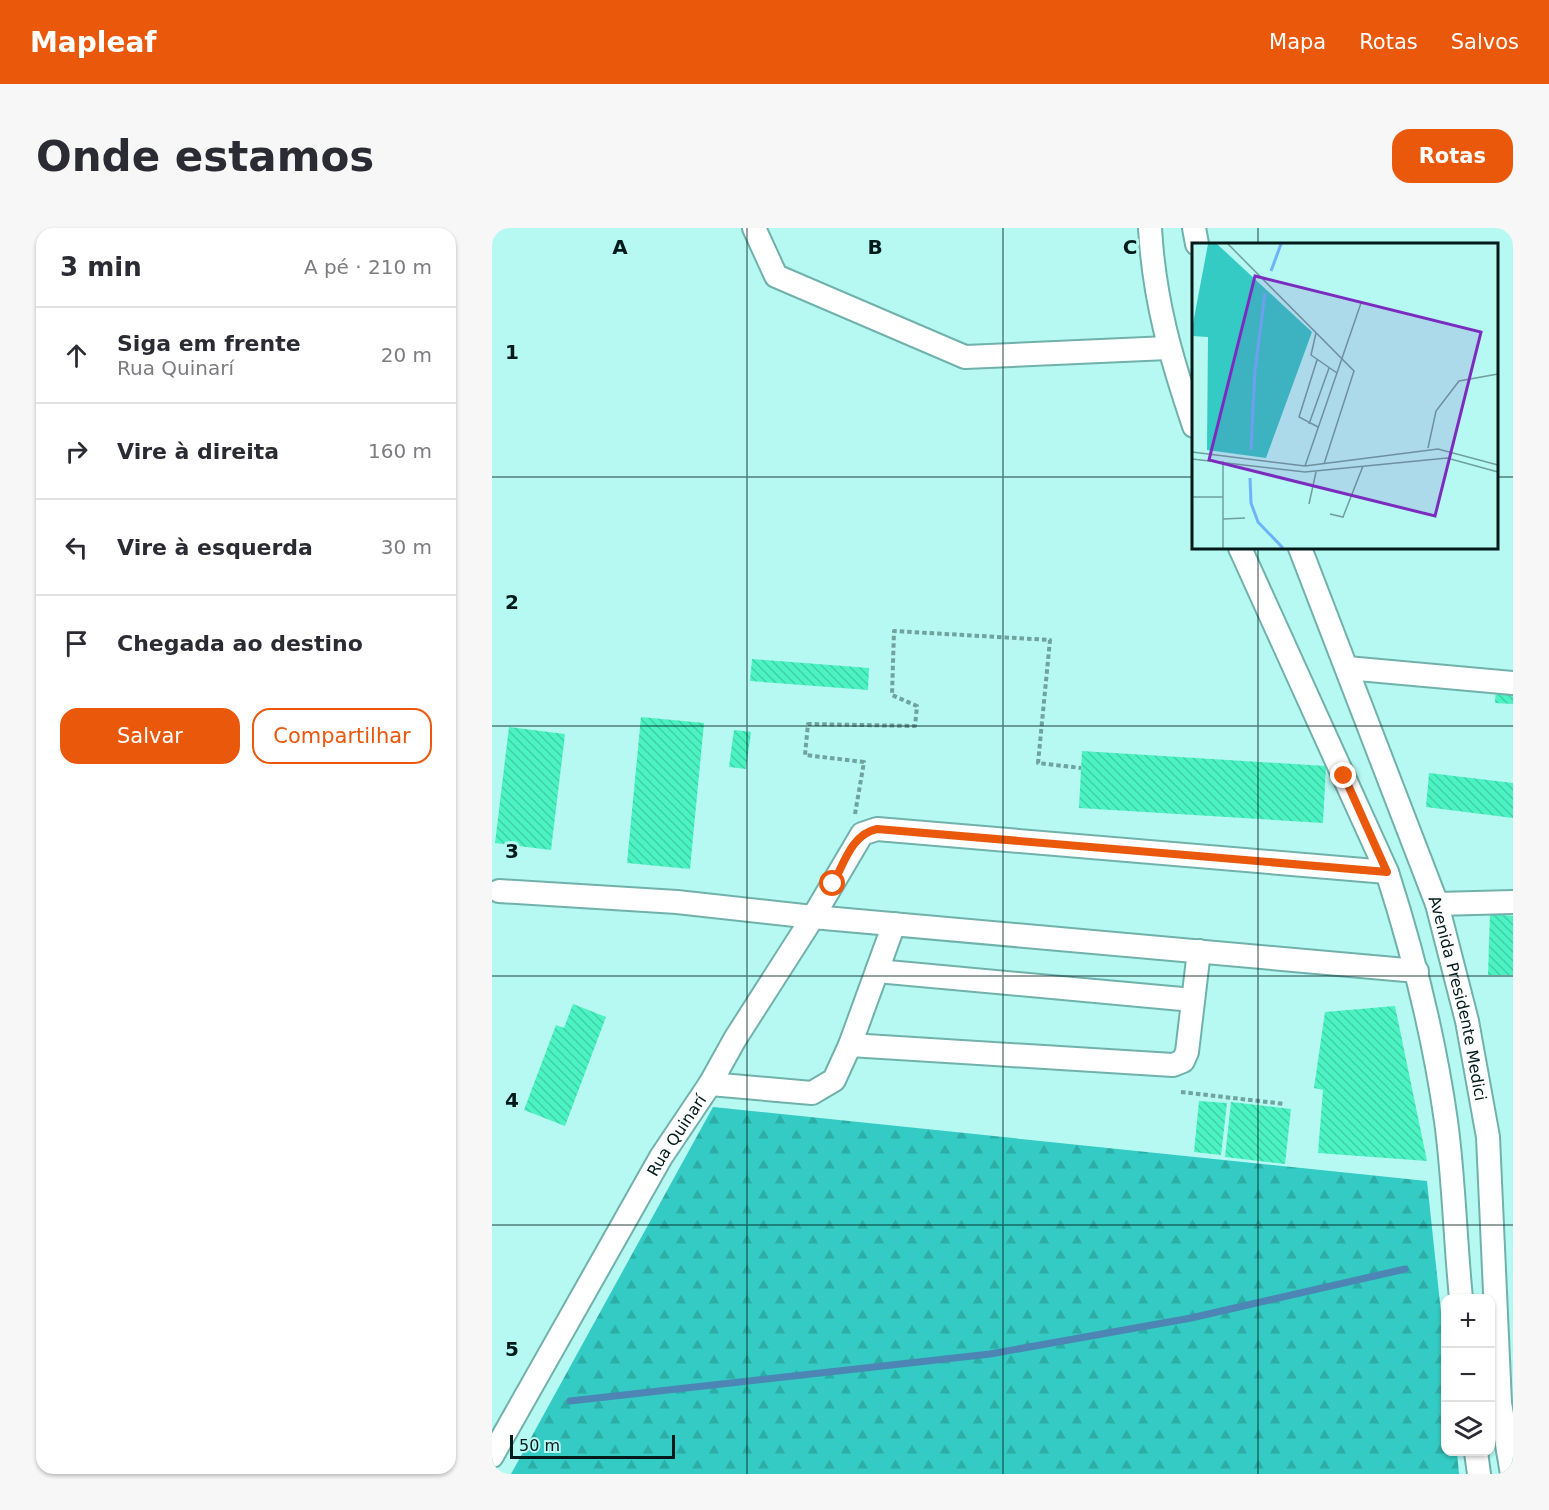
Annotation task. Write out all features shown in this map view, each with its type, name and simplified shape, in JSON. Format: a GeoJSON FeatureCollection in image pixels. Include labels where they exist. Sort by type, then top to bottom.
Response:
{"type":"FeatureCollection","features":[{"type":"Feature","properties":{"kind":"street"},"geometry":{"type":"LineString","coordinates":[[754,228],[776,276],[965,357],[1168,348]]}},
{"type":"Feature","properties":{"kind":"street"},"geometry":{"type":"LineString","coordinates":[[1150,228],[1157,296],[1168,348],[1192,420]]}},
{"type":"Feature","properties":{"kind":"street"},"geometry":{"type":"LineString","coordinates":[[1194,228],[1197,243]]}},
{"type":"Feature","properties":{"kind":"street","name":"Avenida Presidente Medici"},"geometry":{"type":"LineString","coordinates":[[1240,549],[1387,872],[1417,971],[1446,1123],[1461,1294]]}},
{"type":"Feature","properties":{"kind":"street","name":"Avenida Presidente Medici"},"geometry":{"type":"LineString","coordinates":[[1300,549],[1437,904],[1478,1075],[1488,1137],[1495,1261],[1512,1474]]}},
{"type":"Feature","properties":{"kind":"street"},"geometry":{"type":"LineString","coordinates":[[1347,668],[1513,683]]}},
{"type":"Feature","properties":{"kind":"street"},"geometry":{"type":"LineString","coordinates":[[877,829],[1387,872]]}},
{"type":"Feature","properties":{"kind":"street","name":"Rua Quinarí"},"geometry":{"type":"LineString","coordinates":[[492,1456],[661,1157],[710,1084],[735,1039],[813,917],[858,838],[867,831],[877,829]]}},
{"type":"Feature","properties":{"kind":"street"},"geometry":{"type":"LineString","coordinates":[[499,891],[677,902],[813,917],[1417,971]]}},
{"type":"Feature","properties":{"kind":"street"},"geometry":{"type":"LineString","coordinates":[[1437,904],[1513,902]]}},
{"type":"Feature","properties":{"kind":"street"},"geometry":{"type":"LineString","coordinates":[[710,1084],[812,1093],[834,1080],[850,1045],[894,924]]}},
{"type":"Feature","properties":{"kind":"street"},"geometry":{"type":"LineString","coordinates":[[850,1045],[1173,1065],[1183,1061],[1187,1052],[1199,951]]}},
{"type":"Feature","properties":{"kind":"street"},"geometry":{"type":"LineString","coordinates":[[877,971],[1193,1000]]}},
{"type":"Feature","properties":{"kind":"street"},"geometry":{"type":"LineString","coordinates":[[1458,1266],[1495,1261]]}},
{"type":"Feature","properties":{"kind":"street"},"geometry":{"type":"LineString","coordinates":[[1477,1456],[1479,1474]]}},
{"type":"Feature","properties":{"kind":"path"},"geometry":{"type":"LineString","coordinates":[[877,829],[855,813],[864,762],[805,755],[807,724],[915,726],[917,706],[892,695],[894,631],[1050,640],[1038,763],[1081,768]]}},
{"type":"Feature","properties":{"kind":"path"},"geometry":{"type":"LineString","coordinates":[[1181,1092],[1285,1104]]}},
{"type":"Feature","properties":{"kind":"green space"},"geometry":{"type":"Polygon","coordinates":[[[713,1107],[1427,1181],[1441,1312],[1441,1456],[1457,1456],[1459,1474],[511,1474],[713,1107]]]}},
{"type":"Feature","properties":{"kind":"building"},"geometry":{"type":"Polygon","coordinates":[[[752,659],[869,668],[868,690],[750,681],[752,659]]]}},
{"type":"Feature","properties":{"kind":"building"},"geometry":{"type":"Polygon","coordinates":[[[1496,686],[1513,687],[1513,704],[1495,703],[1496,686]]]}},
{"type":"Feature","properties":{"kind":"building"},"geometry":{"type":"Polygon","coordinates":[[[641,717],[704,723],[690,869],[627,863],[641,717]]]}},
{"type":"Feature","properties":{"kind":"building"},"geometry":{"type":"Polygon","coordinates":[[[509,727],[565,734],[551,850],[495,843],[509,727]]]}},
{"type":"Feature","properties":{"kind":"building"},"geometry":{"type":"Polygon","coordinates":[[[734,730],[751,732],[746,769],[729,767],[734,730]]]}},
{"type":"Feature","properties":{"kind":"building"},"geometry":{"type":"Polygon","coordinates":[[[1082,751],[1326,766],[1323,823],[1079,808],[1082,751]]]}},
{"type":"Feature","properties":{"kind":"building"},"geometry":{"type":"Polygon","coordinates":[[[1429,773],[1513,783],[1513,818],[1426,807],[1429,773]]]}},
{"type":"Feature","properties":{"kind":"building"},"geometry":{"type":"Polygon","coordinates":[[[1490,914],[1513,916],[1513,975],[1488,975],[1490,914]]]}},
{"type":"Feature","properties":{"kind":"building"},"geometry":{"type":"Polygon","coordinates":[[[573,1004],[606,1017],[565,1126],[524,1110],[556,1025],[564,1028],[573,1004]]]}},
{"type":"Feature","properties":{"kind":"building"},"geometry":{"type":"Polygon","coordinates":[[[1395,1006],[1427,1161],[1318,1153],[1323,1090],[1314,1088],[1325,1012],[1395,1006]]]}},
{"type":"Feature","properties":{"kind":"building"},"geometry":{"type":"Polygon","coordinates":[[[1199,1101],[1227,1103],[1221,1155],[1194,1152],[1199,1101]]]}},
{"type":"Feature","properties":{"kind":"building"},"geometry":{"type":"Polygon","coordinates":[[[1231,1102],[1291,1109],[1285,1164],[1225,1157],[1231,1102]]]}},
{"type":"Feature","properties":{"kind":"waterway"},"geometry":{"type":"LineString","coordinates":[[570,1401],[990,1354],[1191,1318],[1405,1269]]}},
{"type":"Feature","properties":{"kind":"route"},"geometry":{"type":"LineString","coordinates":[[833,884],[858,838],[867,831],[877,829],[1387,872],[1344,776]]}}]}
